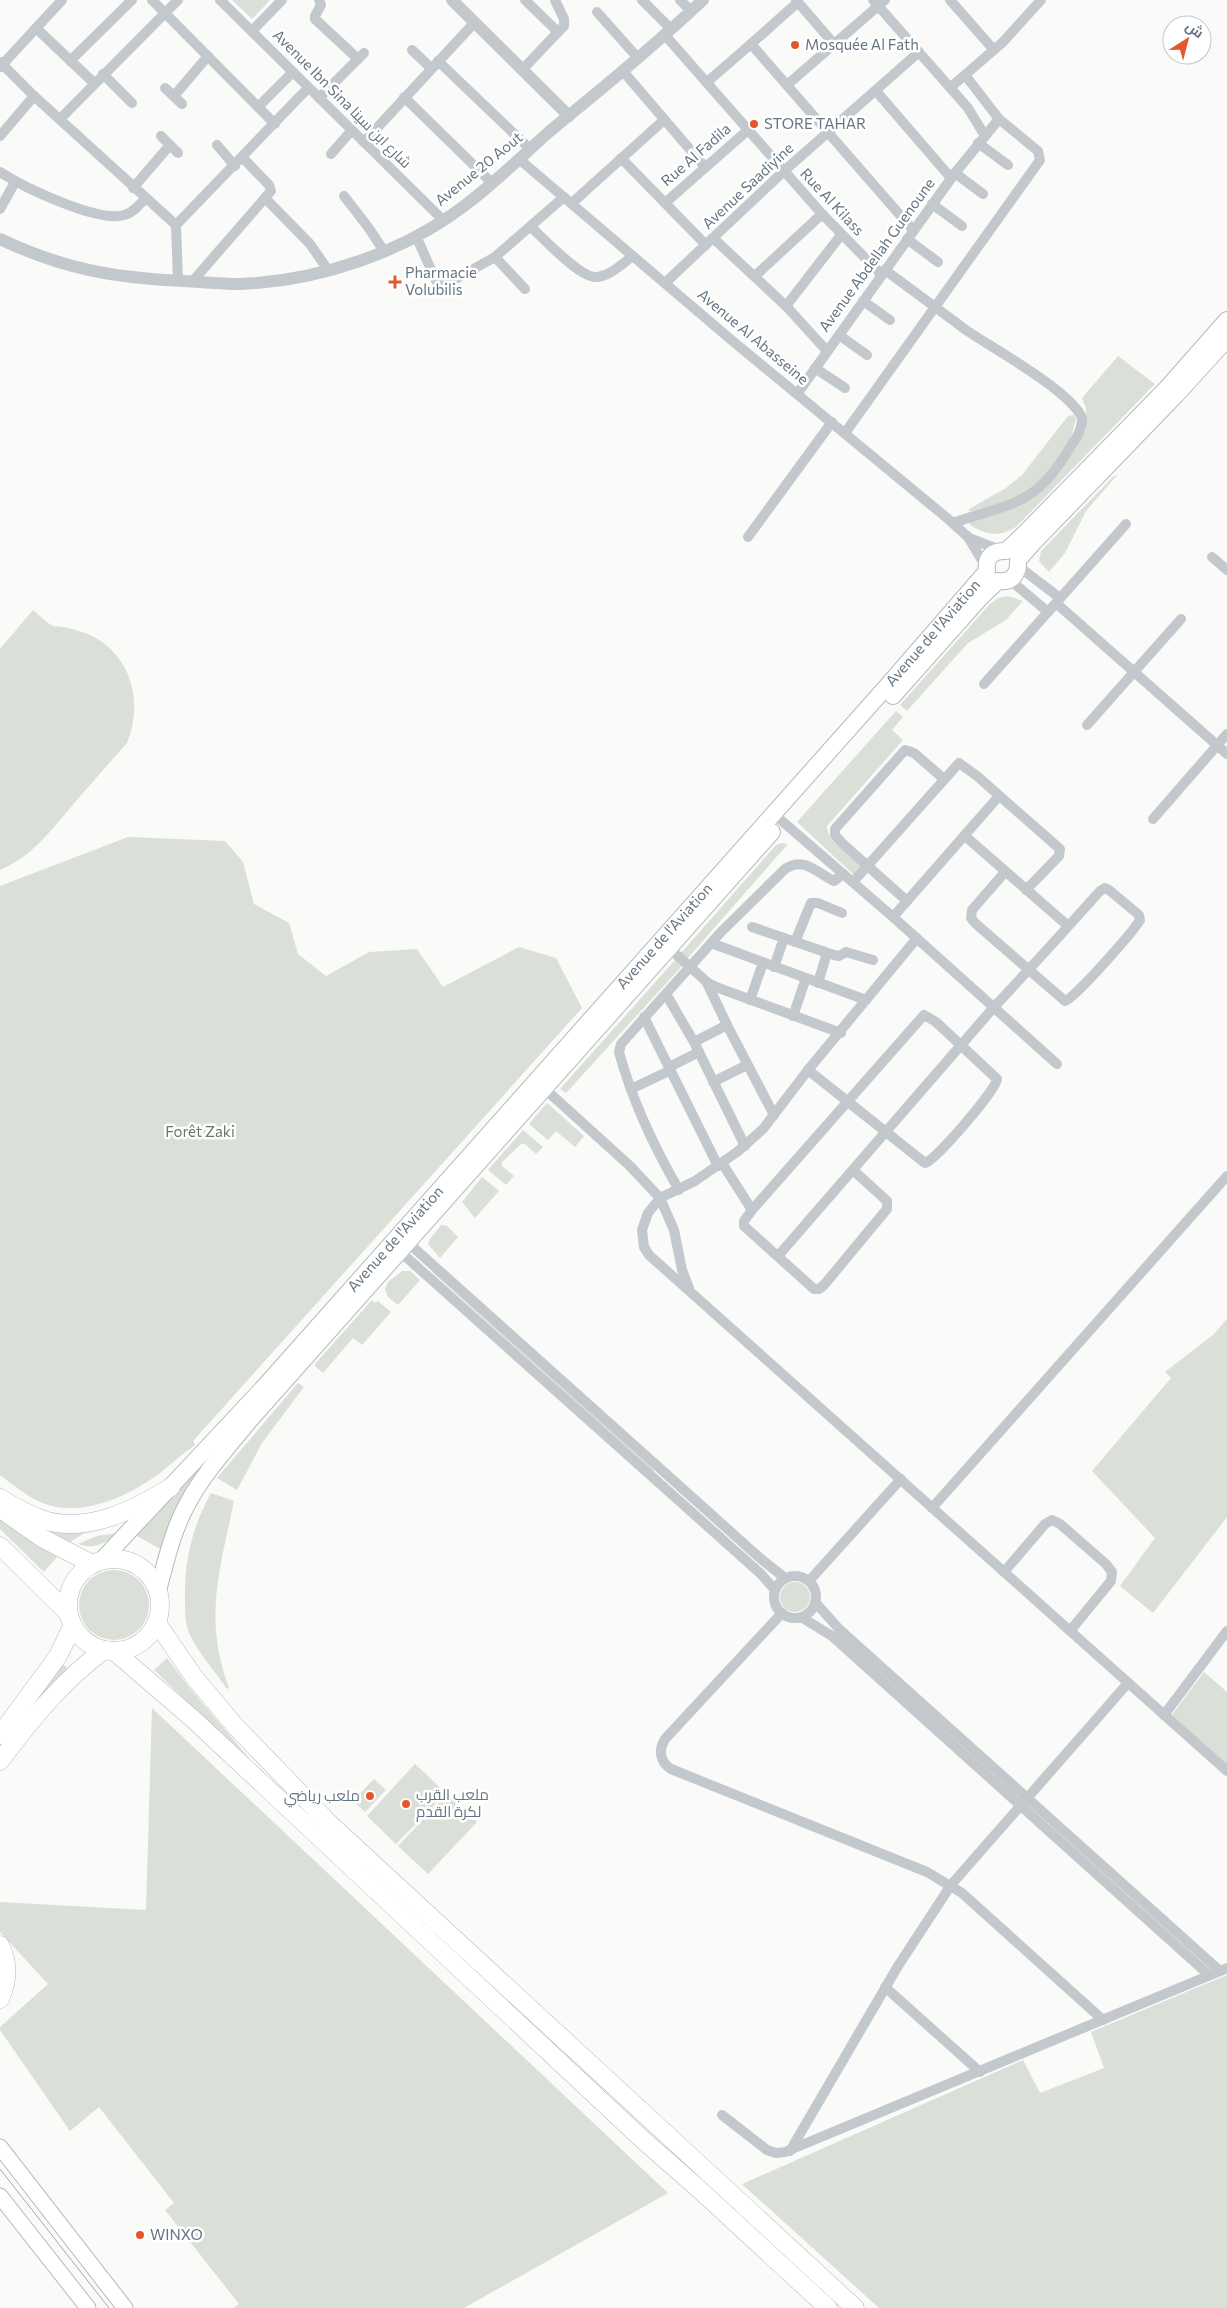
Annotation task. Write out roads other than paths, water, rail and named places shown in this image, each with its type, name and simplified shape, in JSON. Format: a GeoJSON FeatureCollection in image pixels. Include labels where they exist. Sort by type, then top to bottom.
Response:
{"type":"FeatureCollection","features":[{"type":"Feature","properties":{"kind":"highway"},"geometry":{"type":"LineString","coordinates":[[0,1498],[42,1520],[76,1524],[94,1522],[125,1511],[171,1487]]}},
{"type":"Feature","properties":{"kind":"highway"},"geometry":{"type":"LineString","coordinates":[[0,1508],[42,1538],[97,1562]]}},
{"type":"Feature","properties":{"kind":"highway"},"geometry":{"type":"LineString","coordinates":[[0,1546],[71,1620],[86,1642],[109,1651],[193,1719],[636,2134],[828,2308]]}},
{"type":"Feature","properties":{"kind":"highway"},"geometry":{"type":"LineString","coordinates":[[0,1735],[48,1670],[65,1643],[71,1620],[68,1602],[72,1586],[82,1571],[97,1562],[126,1560],[146,1572],[158,1591],[160,1602],[157,1623],[150,1635],[140,1644],[127,1650],[109,1651],[77,1671],[42,1707],[0,1761]]}},
{"type":"Feature","properties":{"kind":"highway"},"geometry":{"type":"LineString","coordinates":[[157,1623],[194,1677],[230,1721],[330,1824],[855,2308]]}},
{"type":"Feature","properties":{"kind":"highway"},"geometry":{"type":"LineString","coordinates":[[0,1944],[7,1973],[0,1999]]}},
{"type":"Feature","properties":{"kind":"main road","name":"Avenue de l'Aviation"},"geometry":{"type":"LineString","coordinates":[[1010,557],[1167,388],[1227,320]]}},
{"type":"Feature","properties":{"kind":"main road","name":"Avenue de l'Aviation"},"geometry":{"type":"LineString","coordinates":[[97,1562],[171,1487],[546,1088],[670,949],[981,597],[995,575],[990,556],[1010,557],[1227,339]]}},
{"type":"Feature","properties":{"kind":"main road","name":"Avenue de l'Aviation"},"geometry":{"type":"LineString","coordinates":[[158,1591],[173,1537],[185,1510],[200,1484],[249,1421],[400,1243],[995,575],[1017,572],[1010,557]]}},
{"type":"Feature","properties":{"kind":"main road"},"geometry":{"type":"LineString","coordinates":[[0,2147],[125,2308]]}},
{"type":"Feature","properties":{"kind":"main road"},"geometry":{"type":"LineString","coordinates":[[0,2196],[88,2308]]}},
{"type":"Feature","properties":{"kind":"street"},"geometry":{"type":"LineString","coordinates":[[62,0],[1,64],[133,188],[176,225]]}},
{"type":"Feature","properties":{"kind":"street"},"geometry":{"type":"LineString","coordinates":[[70,61],[132,0]]}},
{"type":"Feature","properties":{"kind":"street"},"geometry":{"type":"LineString","coordinates":[[152,0],[275,124]]}},
{"type":"Feature","properties":{"kind":"street"},"geometry":{"type":"LineString","coordinates":[[60,119],[178,0]]}},
{"type":"Feature","properties":{"kind":"street","name":"Avenue Ibn Sina شارع ابن سينا"},"geometry":{"type":"LineString","coordinates":[[220,0],[443,220]]}},
{"type":"Feature","properties":{"kind":"street"},"geometry":{"type":"LineString","coordinates":[[252,31],[282,0]]}},
{"type":"Feature","properties":{"kind":"street"},"geometry":{"type":"LineString","coordinates":[[319,0],[321,5],[314,16],[316,19],[361,56],[319,98]]}},
{"type":"Feature","properties":{"kind":"street"},"geometry":{"type":"LineString","coordinates":[[524,0],[558,32]]}},
{"type":"Feature","properties":{"kind":"street"},"geometry":{"type":"LineString","coordinates":[[523,69],[564,26],[564,19],[555,0]]}},
{"type":"Feature","properties":{"kind":"street","name":"Rue Al Kilass"},"geometry":{"type":"LineString","coordinates":[[642,0],[707,82],[841,235],[883,273],[935,306],[1056,391],[1078,410],[1082,418],[1078,434],[1070,448],[1040,488],[1018,502],[953,523]]}},
{"type":"Feature","properties":{"kind":"street"},"geometry":{"type":"LineString","coordinates":[[680,0],[691,11]]}},
{"type":"Feature","properties":{"kind":"street","name":"Avenue 20 Aout"},"geometry":{"type":"LineString","coordinates":[[0,239],[47,260],[86,271],[145,280],[232,284],[263,282],[328,270],[384,251],[416,236],[443,220],[492,183],[569,116],[601,91],[622,70],[703,0]]}},
{"type":"Feature","properties":{"kind":"street"},"geometry":{"type":"LineString","coordinates":[[950,0],[994,50]]}},
{"type":"Feature","properties":{"kind":"street"},"geometry":{"type":"LineString","coordinates":[[454,1],[569,116]]}},
{"type":"Feature","properties":{"kind":"street"},"geometry":{"type":"LineString","coordinates":[[707,82],[797,1],[834,44]]}},
{"type":"Feature","properties":{"kind":"street"},"geometry":{"type":"LineString","coordinates":[[787,86],[879,2],[975,117],[981,139],[1008,165]]}},
{"type":"Feature","properties":{"kind":"street"},"geometry":{"type":"LineString","coordinates":[[950,87],[994,50],[1036,2]]}},
{"type":"Feature","properties":{"kind":"street"},"geometry":{"type":"LineString","coordinates":[[597,12],[637,57]]}},
{"type":"Feature","properties":{"kind":"street"},"geometry":{"type":"LineString","coordinates":[[364,142],[475,22]]}},
{"type":"Feature","properties":{"kind":"street"},"geometry":{"type":"LineString","coordinates":[[36,28],[94,83]]}},
{"type":"Feature","properties":{"kind":"street"},"geometry":{"type":"LineString","coordinates":[[751,44],[910,235],[938,262]]}},
{"type":"Feature","properties":{"kind":"street"},"geometry":{"type":"LineString","coordinates":[[412,50],[435,64],[530,149]]}},
{"type":"Feature","properties":{"kind":"street","name":"Avenue Saadiyine"},"geometry":{"type":"LineString","coordinates":[[665,283],[784,171],[919,52]]}},
{"type":"Feature","properties":{"kind":"street"},"geometry":{"type":"LineString","coordinates":[[174,96],[208,56]]}},
{"type":"Feature","properties":{"kind":"street"},"geometry":{"type":"LineString","coordinates":[[622,70],[705,167]]}},
{"type":"Feature","properties":{"kind":"street"},"geometry":{"type":"LineString","coordinates":[[258,107],[293,72]]}},
{"type":"Feature","properties":{"kind":"street"},"geometry":{"type":"LineString","coordinates":[[103,74],[132,103]]}},
{"type":"Feature","properties":{"kind":"street"},"geometry":{"type":"LineString","coordinates":[[845,433],[1040,160],[1038,151],[1000,119],[965,75]]}},
{"type":"Feature","properties":{"kind":"street"},"geometry":{"type":"LineString","coordinates":[[165,88],[182,104]]}},
{"type":"Feature","properties":{"kind":"street"},"geometry":{"type":"LineString","coordinates":[[178,281],[176,225],[243,158],[308,88]]}},
{"type":"Feature","properties":{"kind":"street"},"geometry":{"type":"LineString","coordinates":[[876,91],[953,176],[983,194]]}},
{"type":"Feature","properties":{"kind":"street"},"geometry":{"type":"LineString","coordinates":[[0,136],[34,96]]}},
{"type":"Feature","properties":{"kind":"street"},"geometry":{"type":"LineString","coordinates":[[404,97],[492,183]]}},
{"type":"Feature","properties":{"kind":"street","name":"Avenue Abdellah Guenoune"},"geometry":{"type":"LineString","coordinates":[[797,394],[932,204],[981,139],[1000,119]]}},
{"type":"Feature","properties":{"kind":"street"},"geometry":{"type":"LineString","coordinates":[[416,236],[437,283],[441,285],[461,277],[495,257],[621,158],[664,120]]}},
{"type":"Feature","properties":{"kind":"street"},"geometry":{"type":"LineString","coordinates":[[331,154],[352,130]]}},
{"type":"Feature","properties":{"kind":"street","name":"Rue Al Fadila"},"geometry":{"type":"LineString","coordinates":[[664,203],[748,130]]}},
{"type":"Feature","properties":{"kind":"street"},"geometry":{"type":"LineString","coordinates":[[161,136],[178,153]]}},
{"type":"Feature","properties":{"kind":"street"},"geometry":{"type":"LineString","coordinates":[[133,188],[170,145]]}},
{"type":"Feature","properties":{"kind":"street"},"geometry":{"type":"LineString","coordinates":[[217,145],[235,166]]}},
{"type":"Feature","properties":{"kind":"street"},"geometry":{"type":"LineString","coordinates":[[192,282],[271,191],[271,187],[243,158]]}},
{"type":"Feature","properties":{"kind":"street"},"geometry":{"type":"LineString","coordinates":[[621,158],[664,203],[755,276],[786,306],[827,351]]}},
{"type":"Feature","properties":{"kind":"street","name":"Avenue Al Abasseine"},"geometry":{"type":"LineString","coordinates":[[519,159],[953,523],[968,537],[995,575],[1048,612]]}},
{"type":"Feature","properties":{"kind":"street"},"geometry":{"type":"LineString","coordinates":[[0,172],[15,182],[49,198],[84,209],[116,216],[129,213],[145,199]]}},
{"type":"Feature","properties":{"kind":"street"},"geometry":{"type":"LineString","coordinates":[[0,209],[15,182]]}},
{"type":"Feature","properties":{"kind":"street"},"geometry":{"type":"LineString","coordinates":[[344,196],[384,251]]}},
{"type":"Feature","properties":{"kind":"street"},"geometry":{"type":"LineString","coordinates":[[266,199],[310,244],[328,270]]}},
{"type":"Feature","properties":{"kind":"street"},"geometry":{"type":"LineString","coordinates":[[932,204],[962,226]]}},
{"type":"Feature","properties":{"kind":"street"},"geometry":{"type":"LineString","coordinates":[[755,276],[822,214]]}},
{"type":"Feature","properties":{"kind":"street"},"geometry":{"type":"LineString","coordinates":[[531,227],[573,264],[590,276],[600,277],[633,256]]}},
{"type":"Feature","properties":{"kind":"street"},"geometry":{"type":"LineString","coordinates":[[786,306],[841,235]]}},
{"type":"Feature","properties":{"kind":"street"},"geometry":{"type":"LineString","coordinates":[[495,257],[525,288]]}},
{"type":"Feature","properties":{"kind":"street"},"geometry":{"type":"LineString","coordinates":[[863,301],[890,320]]}},
{"type":"Feature","properties":{"kind":"street"},"geometry":{"type":"LineString","coordinates":[[839,335],[867,355]]}},
{"type":"Feature","properties":{"kind":"street"},"geometry":{"type":"LineString","coordinates":[[815,368],[845,388]]}},
{"type":"Feature","properties":{"kind":"street"},"geometry":{"type":"LineString","coordinates":[[748,538],[832,422]]}},
{"type":"Feature","properties":{"kind":"street"},"geometry":{"type":"LineString","coordinates":[[984,684],[1126,524]]}},
{"type":"Feature","properties":{"kind":"street","name":"Avenue Al Abasseine"},"geometry":{"type":"LineString","coordinates":[[968,537],[1010,557],[1227,754]]}},
{"type":"Feature","properties":{"kind":"street"},"geometry":{"type":"LineString","coordinates":[[1212,557],[1227,570]]}},
{"type":"Feature","properties":{"kind":"street"},"geometry":{"type":"LineString","coordinates":[[1088,725],[1182,619]]}},
{"type":"Feature","properties":{"kind":"street"},"geometry":{"type":"LineString","coordinates":[[1153,818],[1227,734]]}},
{"type":"Feature","properties":{"kind":"street"},"geometry":{"type":"LineString","coordinates":[[907,901],[837,837],[835,829],[901,752],[908,750],[944,779]]}},
{"type":"Feature","properties":{"kind":"street"},"geometry":{"type":"LineString","coordinates":[[853,882],[957,764],[960,763],[1060,851],[1059,856],[1026,890]]}},
{"type":"Feature","properties":{"kind":"street"},"geometry":{"type":"LineString","coordinates":[[893,917],[999,796]]}},
{"type":"Feature","properties":{"kind":"street"},"geometry":{"type":"LineString","coordinates":[[782,821],[917,938],[1057,1064]]}},
{"type":"Feature","properties":{"kind":"street"},"geometry":{"type":"LineString","coordinates":[[965,836],[1068,925]]}},
{"type":"Feature","properties":{"kind":"street"},"geometry":{"type":"LineString","coordinates":[[679,1190],[645,1125],[631,1089],[621,1060],[620,1047],[624,1039],[711,943],[790,866],[804,864],[834,882],[844,874]]}},
{"type":"Feature","properties":{"kind":"street"},"geometry":{"type":"LineString","coordinates":[[778,1256],[994,1007],[1029,970],[1068,925],[1105,888],[1122,900],[1140,918],[1122,942],[1068,1001],[1063,1000],[1029,970],[970,916],[972,910],[1005,872]]}},
{"type":"Feature","properties":{"kind":"street"},"geometry":{"type":"LineString","coordinates":[[795,942],[811,902],[842,913]]}},
{"type":"Feature","properties":{"kind":"street"},"geometry":{"type":"LineString","coordinates":[[752,926],[827,953],[839,956],[846,952],[873,960]]}},
{"type":"Feature","properties":{"kind":"street"},"geometry":{"type":"LineString","coordinates":[[774,967],[784,938]]}},
{"type":"Feature","properties":{"kind":"street"},"geometry":{"type":"LineString","coordinates":[[917,938],[841,1033],[808,1070],[763,1129],[745,1146],[720,1164],[679,1190],[660,1198],[644,1221],[642,1230],[644,1247],[649,1255],[1227,1771]]}},
{"type":"Feature","properties":{"kind":"street"},"geometry":{"type":"LineString","coordinates":[[711,943],[866,1000]]}},
{"type":"Feature","properties":{"kind":"street"},"geometry":{"type":"LineString","coordinates":[[670,949],[707,982],[747,1066],[774,1115]]}},
{"type":"Feature","properties":{"kind":"street"},"geometry":{"type":"LineString","coordinates":[[818,983],[827,953]]}},
{"type":"Feature","properties":{"kind":"street"},"geometry":{"type":"LineString","coordinates":[[750,1000],[763,962]]}},
{"type":"Feature","properties":{"kind":"street"},"geometry":{"type":"LineString","coordinates":[[793,1016],[806,978]]}},
{"type":"Feature","properties":{"kind":"street"},"geometry":{"type":"LineString","coordinates":[[707,982],[750,1000],[841,1033]]}},
{"type":"Feature","properties":{"kind":"street"},"geometry":{"type":"LineString","coordinates":[[666,994],[696,1047],[745,1146]]}},
{"type":"Feature","properties":{"kind":"street"},"geometry":{"type":"LineString","coordinates":[[808,1070],[849,1101],[919,1160],[927,1163],[970,1116],[995,1086],[997,1079],[930,1017],[924,1016],[849,1101],[752,1210],[744,1221],[744,1226],[805,1282],[817,1289],[849,1256],[884,1215],[888,1205],[883,1197],[853,1170]]}},
{"type":"Feature","properties":{"kind":"street"},"geometry":{"type":"LineString","coordinates":[[644,1017],[720,1164],[752,1210]]}},
{"type":"Feature","properties":{"kind":"street"},"geometry":{"type":"LineString","coordinates":[[631,1089],[670,1068],[727,1026]]}},
{"type":"Feature","properties":{"kind":"street"},"geometry":{"type":"LineString","coordinates":[[713,1082],[747,1066]]}},
{"type":"Feature","properties":{"kind":"street"},"geometry":{"type":"LineString","coordinates":[[546,1088],[630,1166],[660,1198],[674,1230],[682,1270],[691,1291]]}},
{"type":"Feature","properties":{"kind":"street"},"geometry":{"type":"LineString","coordinates":[[932,1508],[1227,1176]]}},
{"type":"Feature","properties":{"kind":"street"},"geometry":{"type":"LineString","coordinates":[[400,1243],[785,1578]]}},
{"type":"Feature","properties":{"kind":"street"},"geometry":{"type":"LineString","coordinates":[[400,1243],[761,1574],[776,1590]]}},
{"type":"Feature","properties":{"kind":"street"},"geometry":{"type":"LineString","coordinates":[[808,1581],[901,1479]]}},
{"type":"Feature","properties":{"kind":"street"},"geometry":{"type":"LineString","coordinates":[[1004,1572],[1045,1524],[1052,1520],[1058,1522],[1106,1564],[1112,1572],[1111,1581],[1070,1631]]}},
{"type":"Feature","properties":{"kind":"street"},"geometry":{"type":"LineString","coordinates":[[797,1576],[808,1581],[815,1591],[815,1602],[808,1614],[794,1618],[782,1613],[775,1602],[776,1590],[785,1578],[797,1576]]}},
{"type":"Feature","properties":{"kind":"street"},"geometry":{"type":"LineString","coordinates":[[815,1602],[882,1674]]}},
{"type":"Feature","properties":{"kind":"street"},"geometry":{"type":"LineString","coordinates":[[782,1613],[665,1740],[660,1753],[663,1762],[671,1769],[927,1872],[951,1885],[982,1909],[1103,2020]]}},
{"type":"Feature","properties":{"kind":"street"},"geometry":{"type":"LineString","coordinates":[[801,1617],[832,1636],[882,1674],[1024,1801],[1209,1975]]}},
{"type":"Feature","properties":{"kind":"street"},"geometry":{"type":"LineString","coordinates":[[1164,1715],[1226,1635]]}},
{"type":"Feature","properties":{"kind":"street"},"geometry":{"type":"LineString","coordinates":[[790,2151],[885,1988],[951,1885],[1128,1683]]}},
{"type":"Feature","properties":{"kind":"street"},"geometry":{"type":"LineString","coordinates":[[722,2114],[767,2150],[776,2153],[790,2151],[1223,1969],[1024,1801]]}},
{"type":"Feature","properties":{"kind":"street"},"geometry":{"type":"LineString","coordinates":[[885,1988],[980,2072]]}},
{"type":"Feature","properties":{"kind":"tram line"},"geometry":{"type":"LineString","coordinates":[[0,2169],[109,2308]]}},
{"type":"Feature","properties":{"kind":"place","name":"Mosquée Al Fath"},"geometry":{"type":"Point","coordinates":[795,45]}},
{"type":"Feature","properties":{"kind":"place","name":"STORE TAHAR"},"geometry":{"type":"Point","coordinates":[754,124]}},
{"type":"Feature","properties":{"kind":"place","name":"Pharmacie Volubilis"},"geometry":{"type":"Point","coordinates":[395,282]}},
{"type":"Feature","properties":{"kind":"place","name":"ملعب رياضي"},"geometry":{"type":"Point","coordinates":[370,1796]}},
{"type":"Feature","properties":{"kind":"place","name":"ملعب القرب لكرة القدم"},"geometry":{"type":"Point","coordinates":[406,1804]}},
{"type":"Feature","properties":{"kind":"place","name":"WINXO"},"geometry":{"type":"Point","coordinates":[140,2235]}},
{"type":"Feature","properties":{"kind":"park label","name":"Forêt Zaki"},"geometry":{"type":"Point","coordinates":[200,1132]}}]}
